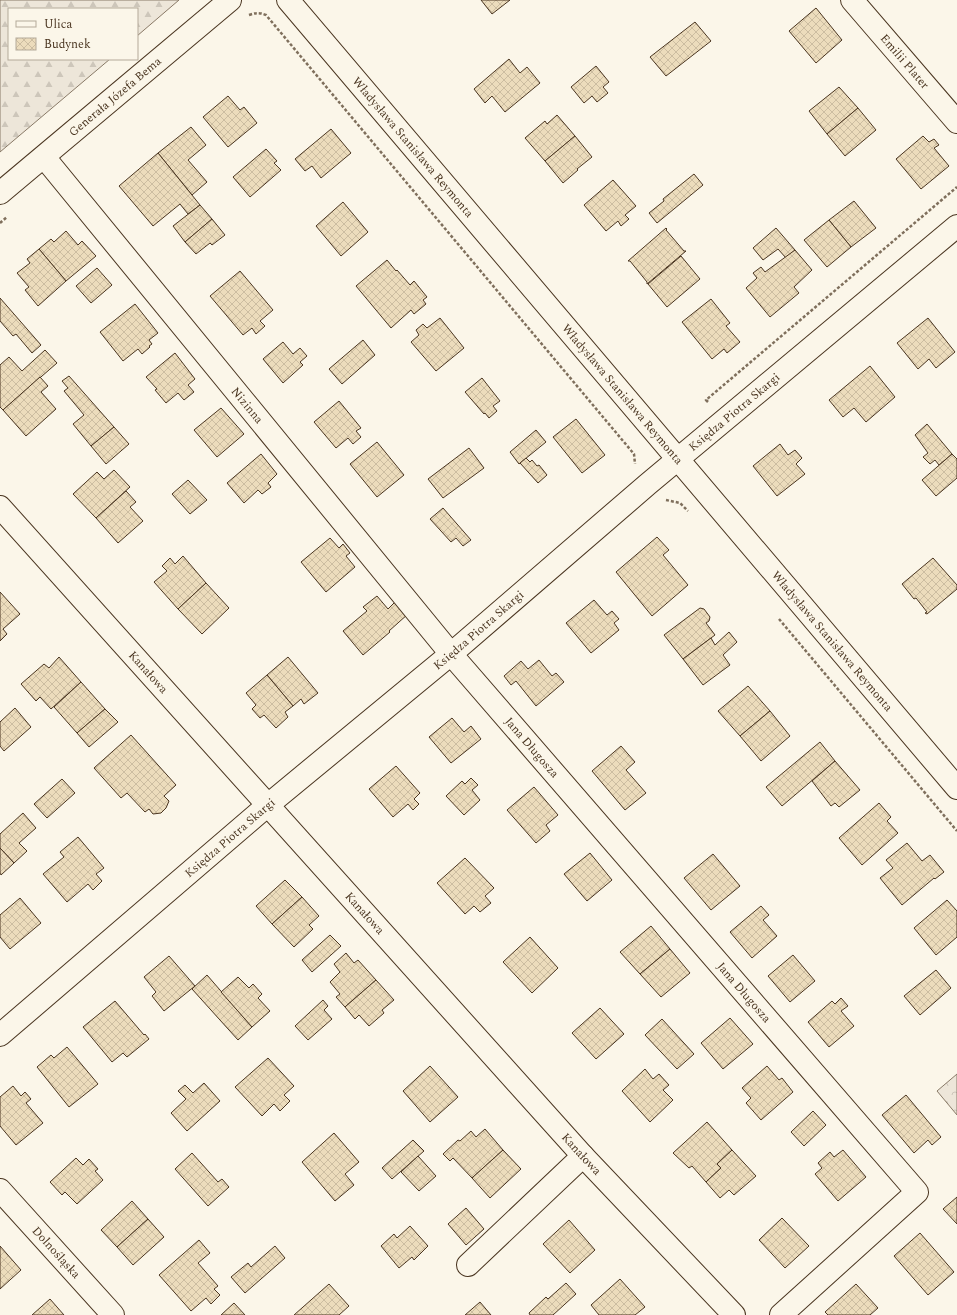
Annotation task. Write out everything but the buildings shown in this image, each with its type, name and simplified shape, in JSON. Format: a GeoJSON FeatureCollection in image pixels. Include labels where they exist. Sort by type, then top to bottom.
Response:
{"type":"FeatureCollection","features":[{"type":"Feature","properties":{"kind":"street","name":"Generała Józefa Bema"},"geometry":{"type":"LineString","coordinates":[[0,193],[230,0]]}},
{"type":"Feature","properties":{"kind":"street","name":"Władysława Stanisława Reymonta"},"geometry":{"type":"LineString","coordinates":[[288,0],[957,788]]}},
{"type":"Feature","properties":{"kind":"street","name":"Emilii Plater"},"geometry":{"type":"LineString","coordinates":[[852,0],[957,122]]}},
{"type":"Feature","properties":{"kind":"street","name":"Nizinna"},"geometry":{"type":"LineString","coordinates":[[44,157],[451,654]]}},
{"type":"Feature","properties":{"kind":"street","name":"Księdza Piotra Skargi"},"geometry":{"type":"LineString","coordinates":[[0,1035],[268,805],[451,654],[678,459],[957,226]]}},
{"type":"Feature","properties":{"kind":"street","name":"Kanałowa"},"geometry":{"type":"LineString","coordinates":[[0,507],[583,1156],[734,1315]]}},
{"type":"Feature","properties":{"kind":"street","name":"Jana Długosza"},"geometry":{"type":"LineString","coordinates":[[451,654],[917,1192],[781,1315]]}},
{"type":"Feature","properties":{"kind":"street"},"geometry":{"type":"LineString","coordinates":[[468,1265],[583,1156]]}},
{"type":"Feature","properties":{"kind":"street","name":"Dolnośląska"},"geometry":{"type":"LineString","coordinates":[[0,1190],[113,1315]]}},
{"type":"Feature","properties":{"kind":"path"},"geometry":{"type":"LineString","coordinates":[[270,19],[634,454],[635,469]]}},
{"type":"Feature","properties":{"kind":"path"},"geometry":{"type":"LineString","coordinates":[[706,400],[957,187]]}},
{"type":"Feature","properties":{"kind":"path"},"geometry":{"type":"LineString","coordinates":[[659,499],[680,503],[690,513]]}},
{"type":"Feature","properties":{"kind":"path"},"geometry":{"type":"LineString","coordinates":[[775,614],[957,831]]}},
{"type":"Feature","properties":{"kind":"green space"},"geometry":{"type":"Polygon","coordinates":[[[0,0],[179,0],[138,35],[138,8],[8,8],[8,60],[109,60],[0,152],[0,0]]]}},
{"type":"Feature","properties":{"kind":"green space"},"geometry":{"type":"Polygon","coordinates":[[[957,1074],[957,1115],[937,1091],[957,1074]]]}}]}
